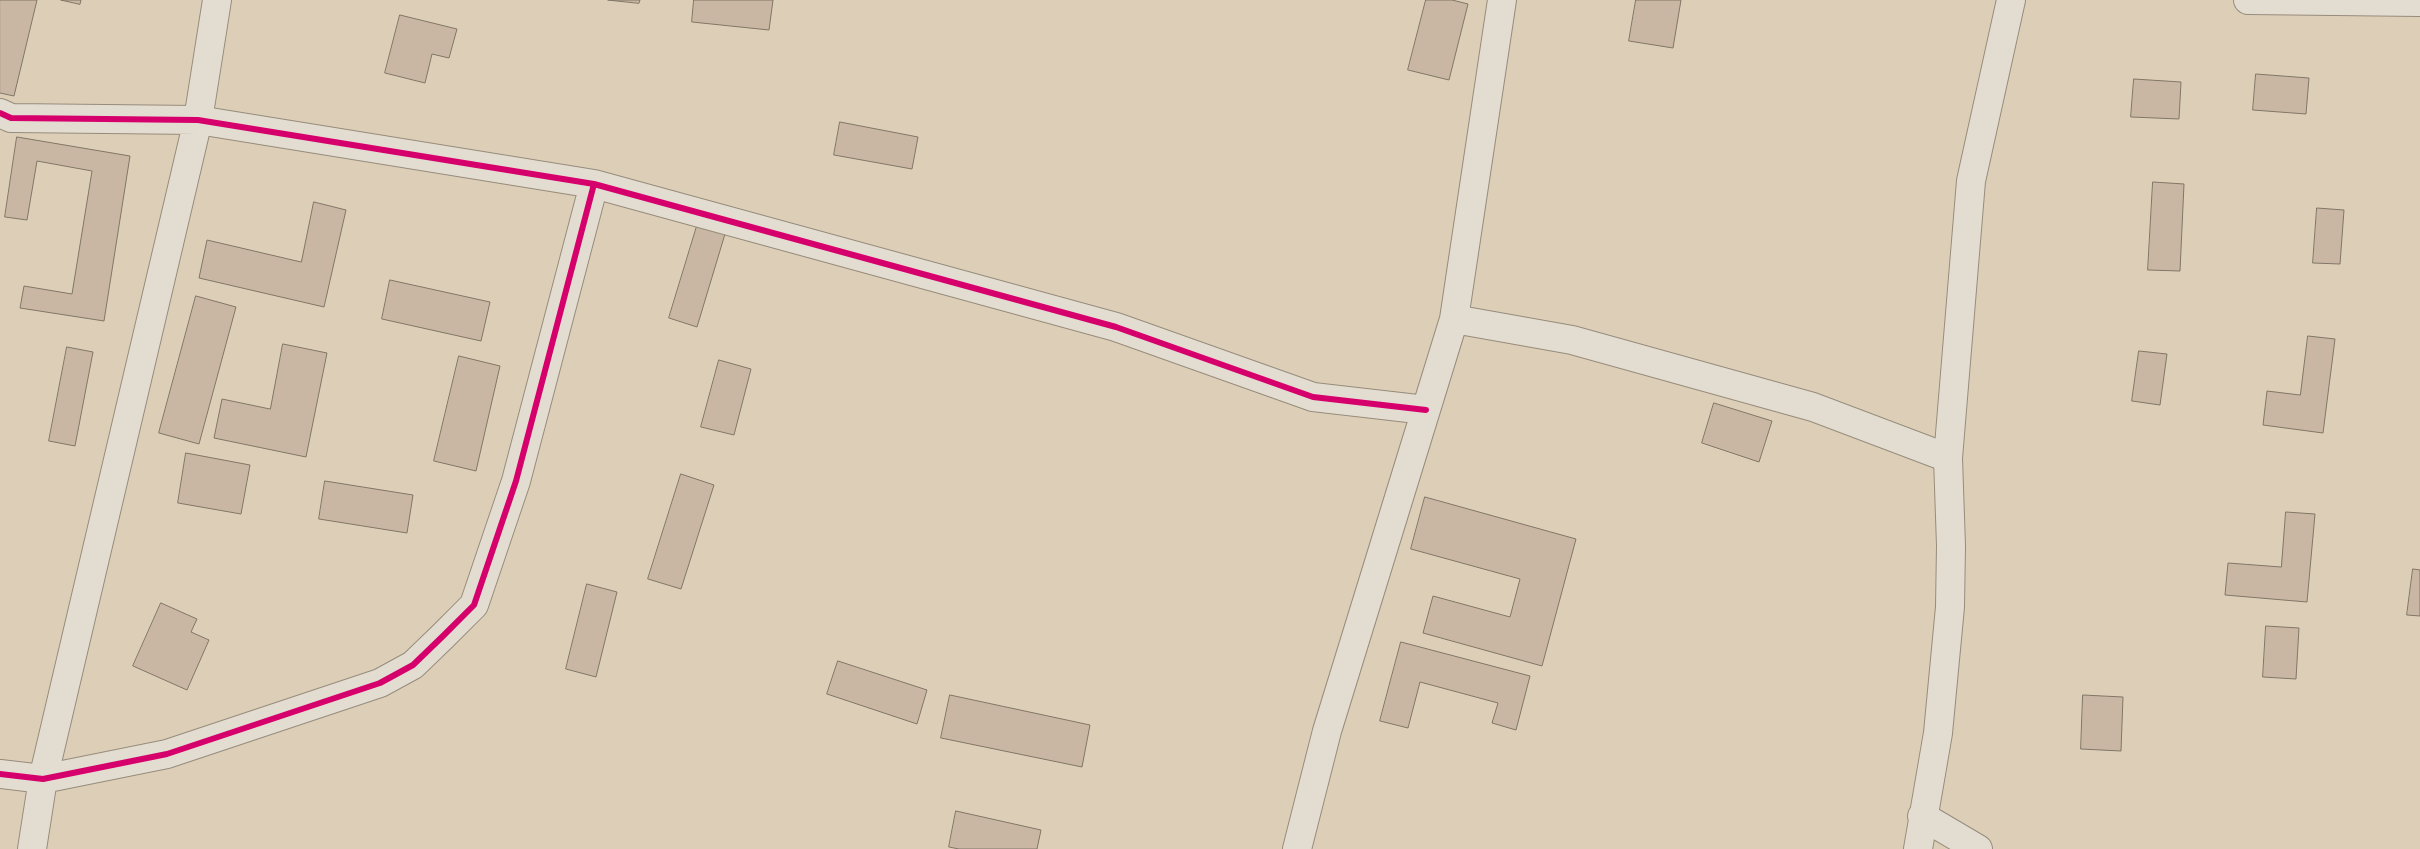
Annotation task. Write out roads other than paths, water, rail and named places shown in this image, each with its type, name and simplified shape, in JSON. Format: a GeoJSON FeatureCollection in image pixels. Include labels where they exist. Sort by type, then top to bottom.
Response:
{"type":"FeatureCollection","features":[{"type":"Feature","properties":{"kind":"street"},"geometry":{"type":"LineString","coordinates":[[32,849],[43,779],[198,120],[216,0]]}},
{"type":"Feature","properties":{"kind":"street"},"geometry":{"type":"LineString","coordinates":[[1296,849],[1327,730],[1454,320],[1502,0]]}},
{"type":"Feature","properties":{"kind":"street"},"geometry":{"type":"LineString","coordinates":[[1918,849],[1922,816],[1938,733],[1950,607],[1951,546],[1948,458],[1971,181],[2011,0]]}},
{"type":"Feature","properties":{"kind":"street"},"geometry":{"type":"LineString","coordinates":[[2248,0],[2420,2]]}},
{"type":"Feature","properties":{"kind":"street"},"geometry":{"type":"LineString","coordinates":[[0,113],[11,118],[198,120],[594,184],[1116,327],[1313,397],[1426,410]]}},
{"type":"Feature","properties":{"kind":"street"},"geometry":{"type":"LineString","coordinates":[[0,774],[43,779],[167,754],[380,684],[413,665],[474,605],[516,481],[594,184]]}},
{"type":"Feature","properties":{"kind":"street"},"geometry":{"type":"LineString","coordinates":[[1454,320],[1572,340],[1804,405],[1948,458]]}},
{"type":"Feature","properties":{"kind":"street"},"geometry":{"type":"LineString","coordinates":[[1922,816],[1978,849]]}}]}
